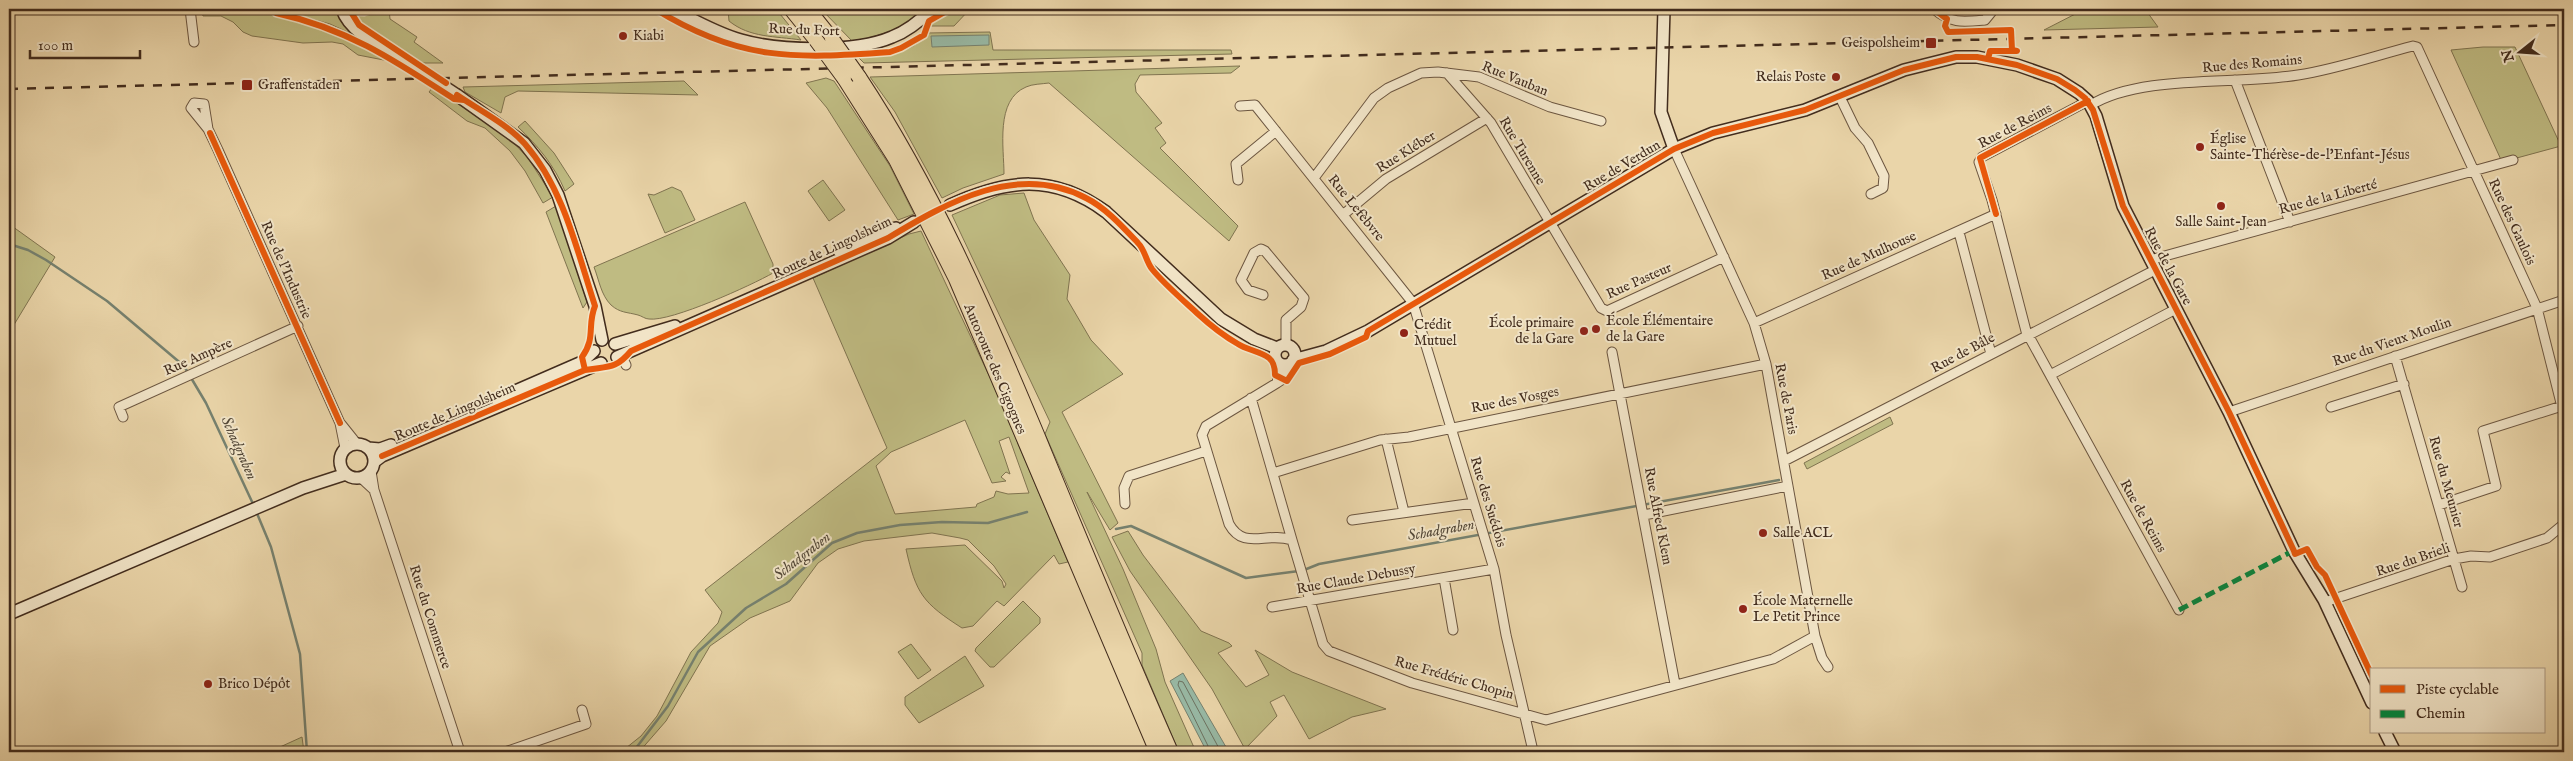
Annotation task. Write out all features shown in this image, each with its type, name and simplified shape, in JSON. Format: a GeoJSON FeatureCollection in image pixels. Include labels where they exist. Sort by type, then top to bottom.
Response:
{"type":"FeatureCollection","features":[{"type":"Feature","properties":{"kind":"highway","name":"Autoroute des Cigognes"},"geometry":{"type":"LineString","coordinates":[[791,9],[844,78],[896,160],[956,279],[1157,752]]}},
{"type":"Feature","properties":{"kind":"highway","name":"Autoroute des Cigognes"},"geometry":{"type":"LineString","coordinates":[[808,9],[859,77],[909,156],[941,215],[993,331],[1171,752]]}},
{"type":"Feature","properties":{"kind":"main road","name":"Rue du Fort"},"geometry":{"type":"LineString","coordinates":[[672,9],[707,27],[740,40],[768,45],[851,47],[884,40],[905,31],[932,9]]}},
{"type":"Feature","properties":{"kind":"main road"},"geometry":{"type":"LineString","coordinates":[[1664,9],[1661,112],[1674,149]]}},
{"type":"Feature","properties":{"kind":"main road"},"geometry":{"type":"LineString","coordinates":[[1664,43],[1671,9]]}},
{"type":"Feature","properties":{"kind":"main road"},"geometry":{"type":"LineString","coordinates":[[343,10],[357,29],[524,143],[545,170],[559,199],[595,306],[602,340]]}},
{"type":"Feature","properties":{"kind":"main road","name":"Rue de Verdun"},"geometry":{"type":"LineString","coordinates":[[1285,355],[1326,351],[1368,331],[1674,149],[1713,133],[1794,113],[1840,97],[1904,70],[1964,56],[1988,59],[2017,65],[2057,79],[2089,103]]}},
{"type":"Feature","properties":{"kind":"main road","name":"Rue de la Gare"},"geometry":{"type":"LineString","coordinates":[[2089,103],[2105,144],[2118,193],[2152,265],[2229,412],[2288,535],[2292,552],[2324,601],[2370,699]]}},
{"type":"Feature","properties":{"kind":"main road"},"geometry":{"type":"LineString","coordinates":[[950,204],[992,187],[1023,183],[1049,185],[1088,198],[1106,212],[1140,245],[1155,260],[1167,277],[1211,320],[1243,342],[1285,355]]}},
{"type":"Feature","properties":{"kind":"main road","name":"Route de Lingolsheim"},"geometry":{"type":"LineString","coordinates":[[615,344],[695,319],[784,280],[871,235],[914,222],[888,238],[622,359]]}},
{"type":"Feature","properties":{"kind":"main road"},"geometry":{"type":"LineString","coordinates":[[602,340],[609,340],[615,344],[622,359],[612,363],[601,363],[596,358],[594,351],[596,344],[602,340]]}},
{"type":"Feature","properties":{"kind":"main road","name":"Route de Lingolsheim"},"geometry":{"type":"LineString","coordinates":[[368,448],[380,449],[388,446],[582,362],[594,351]]}},
{"type":"Feature","properties":{"kind":"main road","name":"Route de Lingolsheim"},"geometry":{"type":"LineString","coordinates":[[372,466],[382,456],[601,363]]}},
{"type":"Feature","properties":{"kind":"main road"},"geometry":{"type":"LineString","coordinates":[[9,614],[303,488],[346,474],[361,478],[372,466],[368,448],[357,444],[345,448],[340,462],[303,488]]}},
{"type":"Feature","properties":{"kind":"main road"},"geometry":{"type":"LineString","coordinates":[[340,462],[346,474]]}},
{"type":"Feature","properties":{"kind":"main road","name":"Rue de la Gare"},"geometry":{"type":"LineString","coordinates":[[2288,535],[2302,551],[2319,584],[2324,601]]}},
{"type":"Feature","properties":{"kind":"main road"},"geometry":{"type":"LineString","coordinates":[[2386,734],[2395,752]]}},
{"type":"Feature","properties":{"kind":"street"},"geometry":{"type":"LineString","coordinates":[[190,9],[194,42]]}},
{"type":"Feature","properties":{"kind":"street"},"geometry":{"type":"LineString","coordinates":[[1934,9],[1947,19],[1953,21],[1985,20],[1994,9]]}},
{"type":"Feature","properties":{"kind":"street","name":"Rue des Romains"},"geometry":{"type":"LineString","coordinates":[[2089,103],[2133,88],[2296,76],[2413,46],[2417,47]]}},
{"type":"Feature","properties":{"kind":"street","name":"Rue des Gaulois"},"geometry":{"type":"LineString","coordinates":[[2417,47],[2537,308],[2564,415]]}},
{"type":"Feature","properties":{"kind":"street","name":"Rue Vauban"},"geometry":{"type":"LineString","coordinates":[[1314,178],[1381,92],[1421,73],[1479,77],[1550,108],[1601,122]]}},
{"type":"Feature","properties":{"kind":"street","name":"Rue Turenne"},"geometry":{"type":"LineString","coordinates":[[1447,74],[1487,118],[1550,223]]}},
{"type":"Feature","properties":{"kind":"street"},"geometry":{"type":"LineString","coordinates":[[2235,80],[2290,222]]}},
{"type":"Feature","properties":{"kind":"street"},"geometry":{"type":"LineString","coordinates":[[1840,97],[1855,128],[1868,143],[1884,176],[1883,188],[1871,194]]}},
{"type":"Feature","properties":{"kind":"street","name":"Rue de Reims"},"geometry":{"type":"LineString","coordinates":[[2089,103],[1980,158],[2028,335],[2179,610]]}},
{"type":"Feature","properties":{"kind":"street","name":"Rue Lefèbvre"},"geometry":{"type":"LineString","coordinates":[[1240,106],[1255,105],[1344,214],[1413,303]]}},
{"type":"Feature","properties":{"kind":"street","name":"Rue Kléber"},"geometry":{"type":"LineString","coordinates":[[1344,214],[1386,179],[1487,118]]}},
{"type":"Feature","properties":{"kind":"street","name":"Rue de l'Industrie"},"geometry":{"type":"LineString","coordinates":[[208,129],[340,423],[345,448]]}},
{"type":"Feature","properties":{"kind":"street"},"geometry":{"type":"LineString","coordinates":[[1238,180],[1236,164],[1276,131]]}},
{"type":"Feature","properties":{"kind":"street","name":"Rue de Paris"},"geometry":{"type":"LineString","coordinates":[[1674,149],[1754,323],[1766,364],[1815,636],[1822,658],[1828,667]]}},
{"type":"Feature","properties":{"kind":"street","name":"Rue de la Liberté"},"geometry":{"type":"LineString","coordinates":[[2152,265],[2290,222],[2513,160]]}},
{"type":"Feature","properties":{"kind":"street","name":"Rue de Mulhouse"},"geometry":{"type":"LineString","coordinates":[[1754,323],[1996,214]]}},
{"type":"Feature","properties":{"kind":"street","name":"Rue Pasteur"},"geometry":{"type":"LineString","coordinates":[[1550,223],[1595,300],[1601,308],[1607,311],[1724,257]]}},
{"type":"Feature","properties":{"kind":"street"},"geometry":{"type":"LineString","coordinates":[[1960,236],[1991,354]]}},
{"type":"Feature","properties":{"kind":"street"},"geometry":{"type":"LineString","coordinates":[[1263,295],[1248,290],[1241,280],[1254,253],[1261,249],[1265,251],[1304,298],[1301,307],[1286,320],[1285,355],[1277,382],[1206,426],[1202,435],[1228,524],[1235,535],[1244,539],[1279,535],[1292,540]]}},
{"type":"Feature","properties":{"kind":"street","name":"Rue de Bâle"},"geometry":{"type":"LineString","coordinates":[[1784,461],[2028,335],[2152,265]]}},
{"type":"Feature","properties":{"kind":"street","name":"Rue du Vieux Moulin"},"geometry":{"type":"LineString","coordinates":[[2229,412],[2564,300]]}},
{"type":"Feature","properties":{"kind":"street","name":"Rue des Suédois"},"geometry":{"type":"LineString","coordinates":[[1413,303],[1494,569],[1523,712],[1533,751]]}},
{"type":"Feature","properties":{"kind":"street"},"geometry":{"type":"LineString","coordinates":[[2050,375],[2176,309]]}},
{"type":"Feature","properties":{"kind":"street","name":"Rue Ampère"},"geometry":{"type":"LineString","coordinates":[[123,417],[119,407],[298,326]]}},
{"type":"Feature","properties":{"kind":"street","name":"Rue Alfred Klem"},"geometry":{"type":"LineString","coordinates":[[1612,352],[1675,684]]}},
{"type":"Feature","properties":{"kind":"street","name":"Rue du Meunier"},"geometry":{"type":"LineString","coordinates":[[2396,356],[2462,587]]}},
{"type":"Feature","properties":{"kind":"street","name":"Rue des Vosges"},"geometry":{"type":"LineString","coordinates":[[1273,473],[1386,439],[1409,436],[1766,364]]}},
{"type":"Feature","properties":{"kind":"street"},"geometry":{"type":"LineString","coordinates":[[2331,407],[2404,384]]}},
{"type":"Feature","properties":{"kind":"street","name":"Rue Frédéric Chopin"},"geometry":{"type":"LineString","coordinates":[[1251,398],[1323,644],[1329,650],[1412,683],[1523,712],[1546,720],[1773,658],[1815,636]]}},
{"type":"Feature","properties":{"kind":"street"},"geometry":{"type":"LineString","coordinates":[[2439,505],[2496,486],[2483,431],[2562,406]]}},
{"type":"Feature","properties":{"kind":"street","name":"Rue de l'Industrie"},"geometry":{"type":"LineString","coordinates":[[340,423],[357,444]]}},
{"type":"Feature","properties":{"kind":"street"},"geometry":{"type":"LineString","coordinates":[[1386,439],[1404,512]]}},
{"type":"Feature","properties":{"kind":"street"},"geometry":{"type":"LineString","coordinates":[[1125,504],[1124,488],[1129,476],[1206,451]]}},
{"type":"Feature","properties":{"kind":"street","name":"Rue du Commerce"},"geometry":{"type":"LineString","coordinates":[[372,466],[374,490],[460,752]]}},
{"type":"Feature","properties":{"kind":"street","name":"Rue du Commerce"},"geometry":{"type":"LineString","coordinates":[[361,478],[374,490]]}},
{"type":"Feature","properties":{"kind":"street"},"geometry":{"type":"LineString","coordinates":[[1644,515],[1788,486]]}},
{"type":"Feature","properties":{"kind":"street"},"geometry":{"type":"LineString","coordinates":[[1352,520],[1474,503]]}},
{"type":"Feature","properties":{"kind":"street","name":"Rue du Brieli"},"geometry":{"type":"LineString","coordinates":[[2324,601],[2454,559],[2471,556],[2490,557],[2547,538],[2564,524]]}},
{"type":"Feature","properties":{"kind":"street","name":"Rue Claude Debussy"},"geometry":{"type":"LineString","coordinates":[[1272,607],[1494,569]]}},
{"type":"Feature","properties":{"kind":"street"},"geometry":{"type":"LineString","coordinates":[[1444,578],[1453,630]]}},
{"type":"Feature","properties":{"kind":"street"},"geometry":{"type":"LineString","coordinates":[[505,752],[586,724],[582,710]]}},
{"type":"Feature","properties":{"kind":"shaded area"},"geometry":{"type":"Polygon","coordinates":[[[201,9],[271,9],[276,16],[320,28],[350,39],[394,62],[358,55],[343,44],[332,42],[303,43],[252,36],[243,32],[233,22],[221,16],[203,16],[201,9]]]}},
{"type":"Feature","properties":{"kind":"shaded area"},"geometry":{"type":"Polygon","coordinates":[[[276,9],[336,12],[342,23],[356,36],[330,24],[276,9]]]}},
{"type":"Feature","properties":{"kind":"shaded area"},"geometry":{"type":"Polygon","coordinates":[[[375,9],[389,9],[390,19],[417,37],[414,42],[443,63],[422,63],[365,27],[353,13],[364,13],[375,9]]]}},
{"type":"Feature","properties":{"kind":"shaded area"},"geometry":{"type":"Polygon","coordinates":[[[728,9],[776,9],[801,40],[745,31],[729,21],[728,9]]]}},
{"type":"Feature","properties":{"kind":"shaded area"},"geometry":{"type":"Polygon","coordinates":[[[821,9],[925,9],[917,16],[891,31],[852,41],[821,9]]]}},
{"type":"Feature","properties":{"kind":"shaded area"},"geometry":{"type":"Polygon","coordinates":[[[937,9],[970,9],[954,26],[921,26],[921,23],[937,9]]]}},
{"type":"Feature","properties":{"kind":"shaded area"},"geometry":{"type":"Polygon","coordinates":[[[2085,9],[2145,9],[2158,27],[2044,30],[2085,9]]]}},
{"type":"Feature","properties":{"kind":"shaded area"},"geometry":{"type":"Polygon","coordinates":[[[990,32],[993,50],[1231,50],[1232,54],[864,63],[858,57],[905,50],[914,46],[927,33],[990,32]]]}},
{"type":"Feature","properties":{"kind":"shaded area"},"geometry":{"type":"Polygon","coordinates":[[[2515,47],[2561,146],[2502,162],[2451,50],[2515,47]]]}},
{"type":"Feature","properties":{"kind":"shaded area"},"geometry":{"type":"Polygon","coordinates":[[[1240,66],[1231,73],[1140,75],[1135,84],[1136,92],[1162,123],[1155,128],[1166,143],[1160,148],[1238,226],[1229,241],[1049,83],[1026,87],[1016,93],[1009,102],[1003,126],[1004,174],[963,188],[942,198],[895,112],[870,77],[1240,66]]]}},
{"type":"Feature","properties":{"kind":"shaded area"},"geometry":{"type":"Polygon","coordinates":[[[826,78],[834,81],[890,166],[914,214],[898,220],[827,108],[806,83],[826,78]]]}},
{"type":"Feature","properties":{"kind":"shaded area"},"geometry":{"type":"Polygon","coordinates":[[[684,81],[698,95],[518,91],[505,97],[501,113],[465,92],[463,87],[684,81]]]}},
{"type":"Feature","properties":{"kind":"shaded area"},"geometry":{"type":"Polygon","coordinates":[[[433,87],[510,139],[528,158],[553,197],[543,203],[525,171],[510,151],[485,128],[467,121],[429,92],[433,87]]]}},
{"type":"Feature","properties":{"kind":"shaded area"},"geometry":{"type":"Polygon","coordinates":[[[525,121],[554,153],[574,184],[565,191],[545,156],[518,127],[525,121]]]}},
{"type":"Feature","properties":{"kind":"shaded area"},"geometry":{"type":"Polygon","coordinates":[[[823,180],[845,210],[829,221],[808,191],[823,180]]]}},
{"type":"Feature","properties":{"kind":"shaded area"},"geometry":{"type":"Polygon","coordinates":[[[672,187],[681,191],[695,220],[665,233],[648,194],[654,195],[672,187]]]}},
{"type":"Feature","properties":{"kind":"shaded area"},"geometry":{"type":"Polygon","coordinates":[[[1024,193],[1034,220],[1070,275],[1067,299],[1091,340],[1123,374],[1062,412],[1118,523],[1110,530],[1087,492],[1123,569],[1156,649],[1165,682],[1196,752],[1179,752],[1142,665],[1142,653],[1045,434],[1050,422],[952,215],[1000,195],[1024,193]]]}},
{"type":"Feature","properties":{"kind":"shaded area"},"geometry":{"type":"Polygon","coordinates":[[[745,202],[773,264],[773,273],[711,302],[675,315],[660,318],[648,319],[621,311],[614,308],[608,301],[594,267],[745,202]]]}},
{"type":"Feature","properties":{"kind":"shaded area"},"geometry":{"type":"Polygon","coordinates":[[[556,206],[587,302],[583,308],[546,212],[556,206]]]}},
{"type":"Feature","properties":{"kind":"shaded area"},"geometry":{"type":"Polygon","coordinates":[[[9,224],[55,257],[9,333],[9,224]]]}},
{"type":"Feature","properties":{"kind":"shaded area"},"geometry":{"type":"Polygon","coordinates":[[[921,231],[993,384],[1068,562],[1059,564],[1054,555],[1004,606],[997,601],[973,626],[962,628],[938,611],[923,596],[913,577],[906,549],[965,545],[1002,581],[1004,588],[1006,584],[994,566],[968,540],[932,533],[864,541],[838,549],[818,563],[790,601],[750,618],[710,646],[666,721],[639,752],[621,752],[641,736],[657,716],[691,652],[718,623],[722,612],[705,590],[887,448],[813,278],[909,234],[921,231]],[[965,420],[891,452],[876,466],[895,514],[976,507],[977,504],[994,497],[996,491],[1008,494],[1029,493],[1009,437],[999,441],[1010,474],[1006,472],[1001,477],[1006,481],[992,483],[965,420]]]}},
{"type":"Feature","properties":{"kind":"shaded area"},"geometry":{"type":"Polygon","coordinates":[[[1890,417],[1893,424],[1807,469],[1804,463],[1890,417]]]}},
{"type":"Feature","properties":{"kind":"shaded area"},"geometry":{"type":"Polygon","coordinates":[[[1128,531],[1143,555],[1201,631],[1232,646],[1218,653],[1246,687],[1269,675],[1255,650],[1292,672],[1386,709],[1352,717],[1309,739],[1284,695],[1270,702],[1277,716],[1245,749],[1212,689],[1130,571],[1112,537],[1128,531]]]}},
{"type":"Feature","properties":{"kind":"shaded area"},"geometry":{"type":"Polygon","coordinates":[[[1023,601],[1040,618],[1040,623],[994,667],[990,667],[975,651],[976,648],[1023,601]]]}},
{"type":"Feature","properties":{"kind":"shaded area"},"geometry":{"type":"Polygon","coordinates":[[[911,644],[931,670],[918,679],[898,652],[911,644]]]}},
{"type":"Feature","properties":{"kind":"shaded area"},"geometry":{"type":"Polygon","coordinates":[[[965,656],[984,686],[919,723],[905,705],[905,697],[965,656]]]}},
{"type":"Feature","properties":{"kind":"shaded area"},"geometry":{"type":"Polygon","coordinates":[[[302,737],[304,752],[269,752],[302,737]]]}},
{"type":"Feature","properties":{"kind":"water"},"geometry":{"type":"Polygon","coordinates":[[[989,35],[989,45],[932,47],[931,36],[989,35]]]}},
{"type":"Feature","properties":{"kind":"water"},"geometry":{"type":"Polygon","coordinates":[[[1183,673],[1226,747],[1224,752],[1207,752],[1170,681],[1183,673]]]}},
{"type":"Feature","properties":{"kind":"waterway","name":"Schadgraben"},"geometry":{"type":"LineString","coordinates":[[9,244],[28,250],[46,260],[107,301],[184,366],[206,403],[254,506]]}},
{"type":"Feature","properties":{"kind":"waterway","name":"Schadgraben"},"geometry":{"type":"LineString","coordinates":[[1304,570],[1319,564],[1779,480]]}},
{"type":"Feature","properties":{"kind":"waterway","name":"Schadgraben"},"geometry":{"type":"LineString","coordinates":[[256,511],[271,547],[300,654],[307,752]]}},
{"type":"Feature","properties":{"kind":"waterway","name":"Schadgraben"},"geometry":{"type":"LineString","coordinates":[[633,752],[668,706],[698,652],[746,608],[786,584],[832,543],[857,533],[900,525],[942,522],[988,523],[1027,512]]}},
{"type":"Feature","properties":{"kind":"waterway","name":"Schadgraben"},"geometry":{"type":"LineString","coordinates":[[1116,529],[1131,526],[1246,578],[1299,571]]}},
{"type":"Feature","properties":{"kind":"railway"},"geometry":{"type":"LineString","coordinates":[[9,89],[2564,25]]}},
{"type":"Feature","properties":{"kind":"marked path"},"geometry":{"type":"LineString","coordinates":[[2179,610],[2289,553]]}},
{"type":"Feature","properties":{"kind":"cycle path"},"geometry":{"type":"LineString","coordinates":[[272,9],[276,13],[302,20],[348,37],[411,71],[454,99],[464,100]]}},
{"type":"Feature","properties":{"kind":"cycle path"},"geometry":{"type":"LineString","coordinates":[[308,9],[364,12],[373,9]]}},
{"type":"Feature","properties":{"kind":"cycle path"},"geometry":{"type":"LineString","coordinates":[[349,9],[359,25],[446,83]]}},
{"type":"Feature","properties":{"kind":"cycle path"},"geometry":{"type":"LineString","coordinates":[[655,9],[685,26],[714,39],[741,47],[768,53],[825,56],[890,52],[901,48],[924,35],[929,21],[950,9]]}},
{"type":"Feature","properties":{"kind":"cycle path"},"geometry":{"type":"LineString","coordinates":[[1934,9],[1947,19],[1945,26],[1948,32],[2011,30],[2012,50],[2017,51],[1990,51],[1988,59]]}},
{"type":"Feature","properties":{"kind":"cycle path"},"geometry":{"type":"LineString","coordinates":[[457,95],[501,124],[525,144],[550,181],[560,201],[595,306],[589,344],[582,357],[585,370],[611,366],[631,351],[888,238],[959,200],[1009,185],[1035,184],[1060,188],[1086,198],[1100,207],[1114,218],[1138,243],[1152,269],[1174,292],[1207,322],[1228,337],[1242,346],[1269,358],[1274,366],[1275,375],[1287,381],[1299,363],[1330,354],[1366,337],[1368,331],[1674,149],[1713,133],[1805,110],[1904,70],[1956,57],[1977,57],[2017,65],[2057,79],[2085,98],[2093,110],[2123,206],[2229,412],[2295,554],[2307,549],[2317,567],[2325,575],[2370,672]]}},
{"type":"Feature","properties":{"kind":"cycle path"},"geometry":{"type":"LineString","coordinates":[[1996,214],[1980,158],[2088,101]]}},
{"type":"Feature","properties":{"kind":"cycle path"},"geometry":{"type":"LineString","coordinates":[[210,133],[340,423]]}},
{"type":"Feature","properties":{"kind":"cycle path"},"geometry":{"type":"LineString","coordinates":[[382,456],[585,370]]}},
{"type":"Feature","properties":{"kind":"place","name":"Kiabi"},"geometry":{"type":"Point","coordinates":[623,36]}},
{"type":"Feature","properties":{"kind":"place","name":"Geispolsheim"},"geometry":{"type":"Point","coordinates":[1931,43]}},
{"type":"Feature","properties":{"kind":"place","name":"Relais Poste"},"geometry":{"type":"Point","coordinates":[1836,77]}},
{"type":"Feature","properties":{"kind":"place","name":"Graffenstaden"},"geometry":{"type":"Point","coordinates":[247,85]}},
{"type":"Feature","properties":{"kind":"place","name":"Église Sainte-Thérèse-de-l'Enfant-Jésus"},"geometry":{"type":"Point","coordinates":[2200,147]}},
{"type":"Feature","properties":{"kind":"place","name":"Salle Saint-Jean"},"geometry":{"type":"Point","coordinates":[2221,206]}},
{"type":"Feature","properties":{"kind":"place","name":"École Élémentaire de la Gare"},"geometry":{"type":"Point","coordinates":[1596,329]}},
{"type":"Feature","properties":{"kind":"place","name":"École primaire de la Gare"},"geometry":{"type":"Point","coordinates":[1584,331]}},
{"type":"Feature","properties":{"kind":"place","name":"Crédit Mutuel"},"geometry":{"type":"Point","coordinates":[1404,333]}},
{"type":"Feature","properties":{"kind":"place","name":"Salle ACL"},"geometry":{"type":"Point","coordinates":[1763,533]}},
{"type":"Feature","properties":{"kind":"place","name":"École Maternelle Le Petit Prince"},"geometry":{"type":"Point","coordinates":[1743,609]}},
{"type":"Feature","properties":{"kind":"place","name":"Brico Dépôt"},"geometry":{"type":"Point","coordinates":[208,684]}}]}
